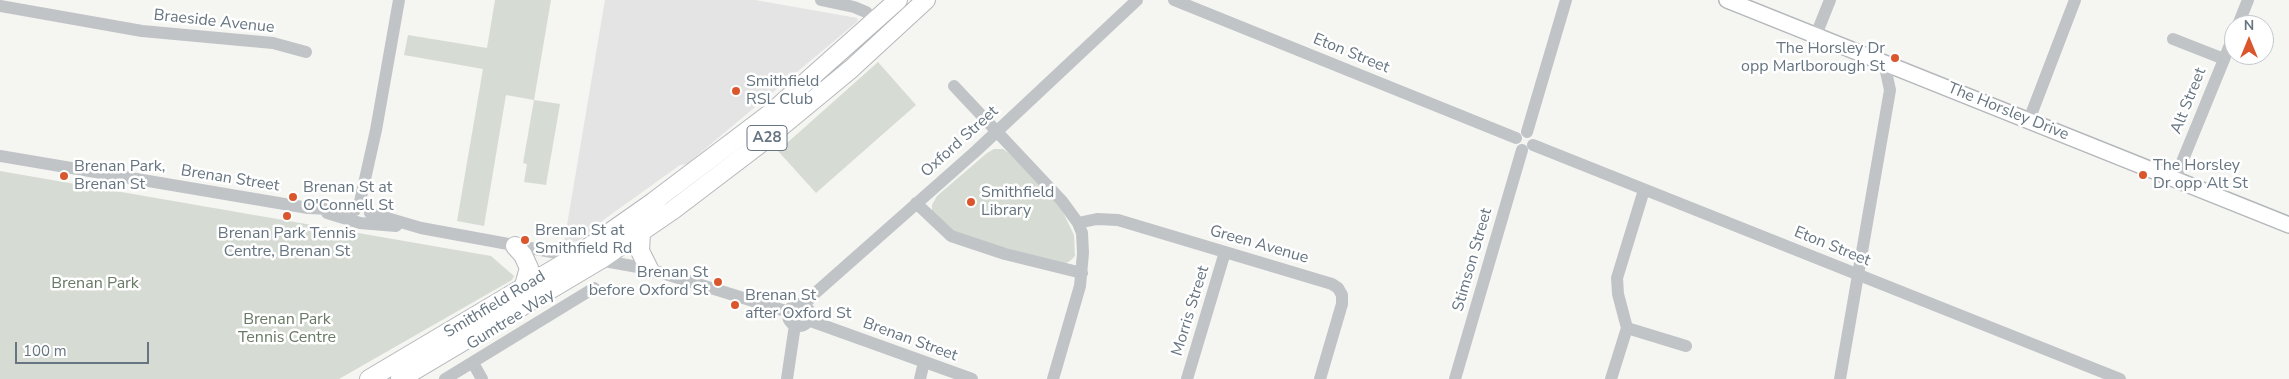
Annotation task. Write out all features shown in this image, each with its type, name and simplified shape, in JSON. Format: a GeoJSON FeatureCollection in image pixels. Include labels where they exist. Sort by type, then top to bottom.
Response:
{"type":"FeatureCollection","features":[{"type":"Feature","properties":{"kind":"highway","name":"Smithfield Road"},"geometry":{"type":"LineString","coordinates":[[369,379],[576,256],[653,202],[772,112],[898,0]]}},
{"type":"Feature","properties":{"kind":"highway","name":"Smithfield Road"},"geometry":{"type":"LineString","coordinates":[[400,379],[600,260],[641,232],[765,140],[851,69],[926,0]]}},
{"type":"Feature","properties":{"kind":"highway"},"geometry":{"type":"LineString","coordinates":[[597,241],[620,216],[671,179]]}},
{"type":"Feature","properties":{"kind":"highway"},"geometry":{"type":"LineString","coordinates":[[641,232],[640,251],[649,269]]}},
{"type":"Feature","properties":{"kind":"highway"},"geometry":{"type":"LineString","coordinates":[[515,246],[523,255],[529,268],[523,289]]}},
{"type":"Feature","properties":{"kind":"main road","name":"The Horsley Drive"},"geometry":{"type":"LineString","coordinates":[[1727,0],[2289,225]]}},
{"type":"Feature","properties":{"kind":"street"},"geometry":{"type":"LineString","coordinates":[[362,214],[399,0]]}},
{"type":"Feature","properties":{"kind":"street"},"geometry":{"type":"LineString","coordinates":[[821,0],[854,7],[866,12],[875,21]]}},
{"type":"Feature","properties":{"kind":"street","name":"Oxford Street"},"geometry":{"type":"LineString","coordinates":[[803,306],[813,294],[998,131],[1137,0]]}},
{"type":"Feature","properties":{"kind":"street","name":"Eton Street"},"geometry":{"type":"LineString","coordinates":[[1174,0],[1521,135]]}},
{"type":"Feature","properties":{"kind":"street"},"geometry":{"type":"LineString","coordinates":[[1527,147],[1531,136],[1521,135],[1566,0]]}},
{"type":"Feature","properties":{"kind":"street"},"geometry":{"type":"LineString","coordinates":[[1816,35],[1830,0]]}},
{"type":"Feature","properties":{"kind":"street"},"geometry":{"type":"LineString","coordinates":[[2029,120],[2075,0]]}},
{"type":"Feature","properties":{"kind":"street"},"geometry":{"type":"LineString","coordinates":[[2242,15],[2248,0]]}},
{"type":"Feature","properties":{"kind":"street","name":"Braeside Avenue"},"geometry":{"type":"LineString","coordinates":[[0,6],[142,31],[273,43],[306,52]]}},
{"type":"Feature","properties":{"kind":"street"},"geometry":{"type":"LineString","coordinates":[[2173,39],[2224,59]]}},
{"type":"Feature","properties":{"kind":"street","name":"Alt Street"},"geometry":{"type":"LineString","coordinates":[[2175,179],[2224,59]]}},
{"type":"Feature","properties":{"kind":"street"},"geometry":{"type":"LineString","coordinates":[[1840,379],[1890,90],[1885,68],[1879,60]]}},
{"type":"Feature","properties":{"kind":"street"},"geometry":{"type":"LineString","coordinates":[[1890,90],[1900,78],[1913,74]]}},
{"type":"Feature","properties":{"kind":"street"},"geometry":{"type":"LineString","coordinates":[[954,86],[1062,201],[1078,223],[1084,242],[1079,292],[1053,379]]}},
{"type":"Feature","properties":{"kind":"street","name":"Eton Street"},"geometry":{"type":"LineString","coordinates":[[1527,147],[1644,190],[2120,379]]}},
{"type":"Feature","properties":{"kind":"street","name":"Stimson Street"},"geometry":{"type":"LineString","coordinates":[[1455,379],[1527,147]]}},
{"type":"Feature","properties":{"kind":"street","name":"Brenan Street"},"geometry":{"type":"LineString","coordinates":[[0,156],[308,208],[362,214],[421,228],[649,269],[788,312]]}},
{"type":"Feature","properties":{"kind":"street"},"geometry":{"type":"LineString","coordinates":[[1611,379],[1627,328],[1618,294],[1617,278],[1644,190]]}},
{"type":"Feature","properties":{"kind":"street"},"geometry":{"type":"LineString","coordinates":[[916,203],[951,236],[1005,254],[1082,273]]}},
{"type":"Feature","properties":{"kind":"street","name":"Green Avenue"},"geometry":{"type":"LineString","coordinates":[[1078,223],[1097,219],[1118,220],[1322,281],[1338,288],[1342,295],[1342,304],[1320,379]]}},
{"type":"Feature","properties":{"kind":"street","name":"Morris Street"},"geometry":{"type":"LineString","coordinates":[[1188,379],[1226,252]]}},
{"type":"Feature","properties":{"kind":"street","name":"Gumtree Way"},"geometry":{"type":"LineString","coordinates":[[445,379],[594,288]]}},
{"type":"Feature","properties":{"kind":"street"},"geometry":{"type":"LineString","coordinates":[[796,305],[803,306],[808,310],[808,320],[801,326],[795,325],[790,321],[788,312],[796,305]]}},
{"type":"Feature","properties":{"kind":"street","name":"Brenan Street"},"geometry":{"type":"LineString","coordinates":[[808,320],[972,379]]}},
{"type":"Feature","properties":{"kind":"street"},"geometry":{"type":"LineString","coordinates":[[787,379],[795,325]]}},
{"type":"Feature","properties":{"kind":"street"},"geometry":{"type":"LineString","coordinates":[[1627,328],[1686,346]]}},
{"type":"Feature","properties":{"kind":"street"},"geometry":{"type":"LineString","coordinates":[[920,379],[924,362]]}},
{"type":"Feature","properties":{"kind":"street"},"geometry":{"type":"LineString","coordinates":[[472,363],[482,379]]}},
{"type":"Feature","properties":{"kind":"shaded area"},"geometry":{"type":"Polygon","coordinates":[[[605,0],[755,0],[857,18],[858,21],[687,164],[680,165],[606,218],[579,241],[564,243],[605,0]]]}},
{"type":"Feature","properties":{"kind":"green space"},"geometry":{"type":"Polygon","coordinates":[[[495,0],[551,0],[534,100],[506,95],[484,226],[457,221],[483,69],[404,55],[408,35],[487,48],[495,0]]]}},
{"type":"Feature","properties":{"kind":"green space"},"geometry":{"type":"Polygon","coordinates":[[[878,62],[916,105],[816,193],[778,151],[878,62]]]}},
{"type":"Feature","properties":{"kind":"green space"},"geometry":{"type":"Polygon","coordinates":[[[534,100],[560,104],[546,185],[524,182],[527,164],[523,163],[534,100]]]}},
{"type":"Feature","properties":{"kind":"green space"},"geometry":{"type":"Polygon","coordinates":[[[994,149],[1003,149],[1010,154],[1060,206],[1074,235],[1075,256],[1070,261],[1064,264],[1047,262],[953,231],[932,211],[932,205],[937,196],[994,149]]]}},
{"type":"Feature","properties":{"kind":"green space","name":"Brenan Park"},"geometry":{"type":"Polygon","coordinates":[[[0,171],[491,256],[514,276],[512,280],[339,379],[0,379],[0,171]]]}},
{"type":"Feature","properties":{"kind":"place","name":"The Horsley Dr opp Marlborough St"},"geometry":{"type":"Point","coordinates":[1895,58]}},
{"type":"Feature","properties":{"kind":"place","name":"Smithfield RSL Club"},"geometry":{"type":"Point","coordinates":[736,91]}},
{"type":"Feature","properties":{"kind":"place","name":"The Horsley Dr opp Alt St"},"geometry":{"type":"Point","coordinates":[2143,175]}},
{"type":"Feature","properties":{"kind":"place","name":"Brenan Park, Brenan St"},"geometry":{"type":"Point","coordinates":[64,176]}},
{"type":"Feature","properties":{"kind":"place","name":"Brenan St at O'Connell St"},"geometry":{"type":"Point","coordinates":[293,197]}},
{"type":"Feature","properties":{"kind":"place","name":"Smithfield Library"},"geometry":{"type":"Point","coordinates":[971,202]}},
{"type":"Feature","properties":{"kind":"place","name":"Brenan Park Tennis Centre, Brenan St"},"geometry":{"type":"Point","coordinates":[287,216]}},
{"type":"Feature","properties":{"kind":"place","name":"Brenan St at Smithfield Rd"},"geometry":{"type":"Point","coordinates":[525,240]}},
{"type":"Feature","properties":{"kind":"place","name":"Brenan St before Oxford St"},"geometry":{"type":"Point","coordinates":[718,282]}},
{"type":"Feature","properties":{"kind":"place","name":"Brenan St after Oxford St"},"geometry":{"type":"Point","coordinates":[735,305]}},
{"type":"Feature","properties":{"kind":"park label","name":"Brenan Park Tennis Centre"},"geometry":{"type":"Point","coordinates":[287,329]}}]}
